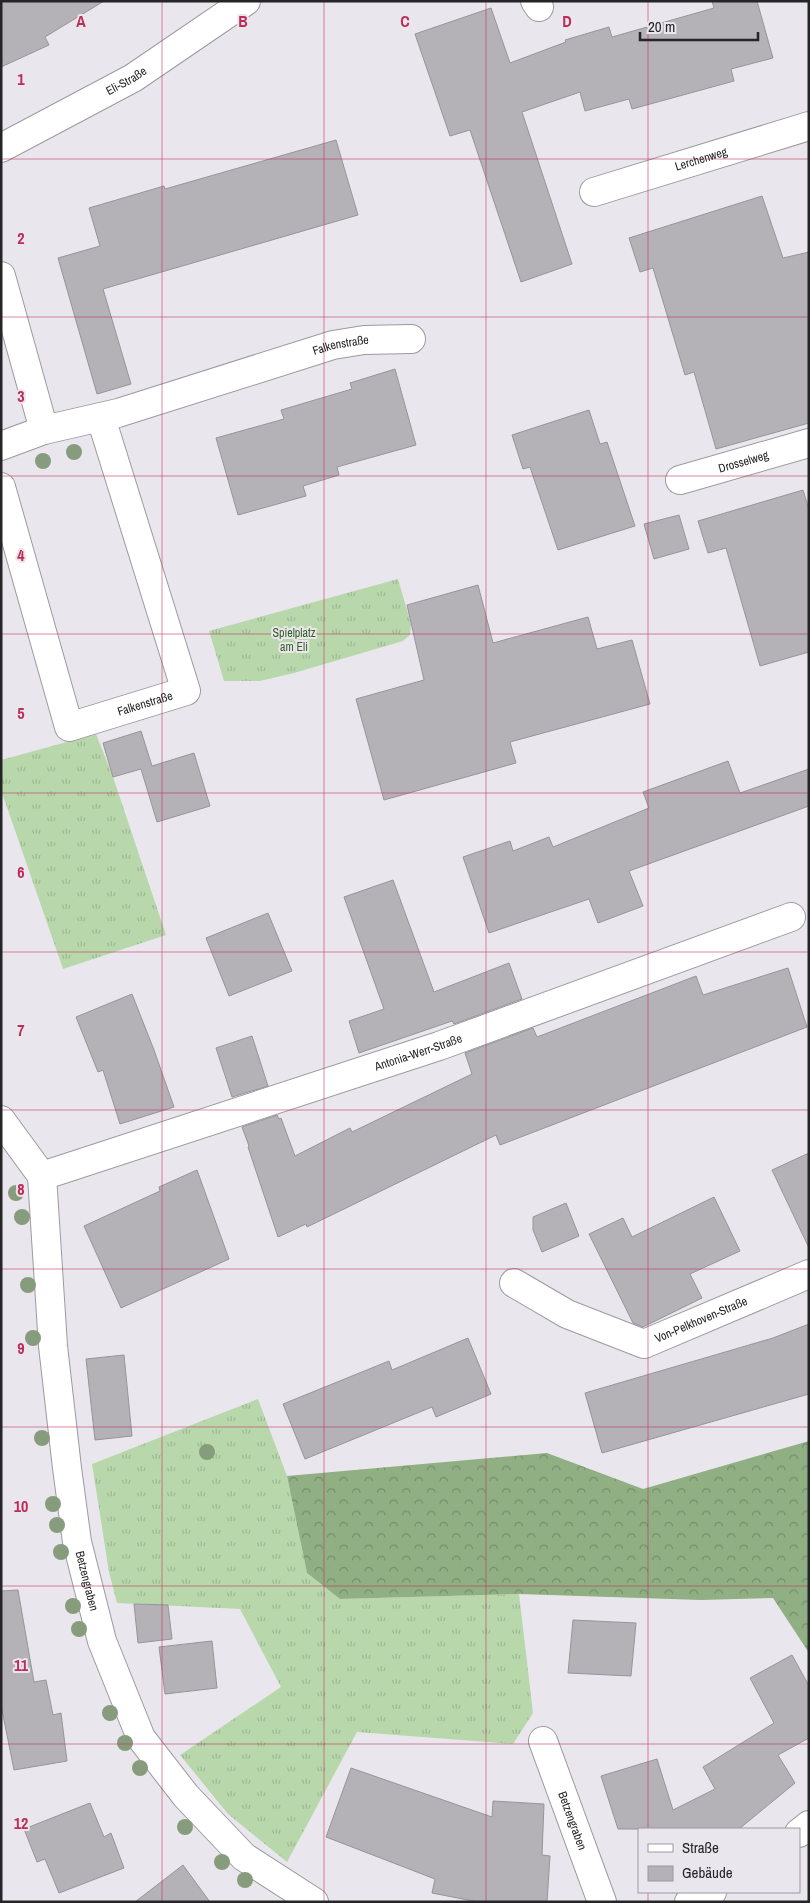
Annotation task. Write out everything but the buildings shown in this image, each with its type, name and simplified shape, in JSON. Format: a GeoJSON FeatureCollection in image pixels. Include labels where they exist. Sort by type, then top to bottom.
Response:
{"type":"FeatureCollection","features":[{"type":"Feature","properties":{"kind":"street","name":"Eli-Straße"},"geometry":{"type":"LineString","coordinates":[[1,148],[133,78],[246,1]]}},
{"type":"Feature","properties":{"kind":"street","name":"Lerchenweg"},"geometry":{"type":"LineString","coordinates":[[594,192],[809,126]]}},
{"type":"Feature","properties":{"kind":"street"},"geometry":{"type":"LineString","coordinates":[[1,276],[44,430]]}},
{"type":"Feature","properties":{"kind":"street","name":"Falkenstraße"},"geometry":{"type":"LineString","coordinates":[[1,446],[44,430],[101,418],[333,344],[364,340],[411,339]]}},
{"type":"Feature","properties":{"kind":"street","name":"Falkenstraße"},"geometry":{"type":"LineString","coordinates":[[1,487],[69,727],[186,691],[101,418]]}},
{"type":"Feature","properties":{"kind":"street","name":"Drosselweg"},"geometry":{"type":"LineString","coordinates":[[680,480],[809,443]]}},
{"type":"Feature","properties":{"kind":"street","name":"Antonia-Werr-Straße"},"geometry":{"type":"LineString","coordinates":[[42,1176],[439,1046],[791,917]]}},
{"type":"Feature","properties":{"kind":"street"},"geometry":{"type":"LineString","coordinates":[[3,1124],[42,1176]]}},
{"type":"Feature","properties":{"kind":"street","name":"Betzengraben"},"geometry":{"type":"LineString","coordinates":[[42,1176],[53,1346],[67,1468],[77,1542],[102,1641],[141,1738],[186,1796],[244,1857],[314,1902]]}},
{"type":"Feature","properties":{"kind":"street","name":"Von-Pelkhoven-Straße"},"geometry":{"type":"LineString","coordinates":[[514,1283],[567,1314],[644,1344],[809,1274]]}},
{"type":"Feature","properties":{"kind":"street","name":"Betzengraben"},"geometry":{"type":"LineString","coordinates":[[543,1741],[602,1902]]}},
{"type":"Feature","properties":{"kind":"street"},"geometry":{"type":"LineString","coordinates":[[690,1902],[710,1893]]}},
{"type":"Feature","properties":{"kind":"green space","name":"Spielplatz am Eli"},"geometry":{"type":"Polygon","coordinates":[[[398,579],[411,624],[410,635],[403,641],[260,681],[224,681],[209,631],[398,579]]]}},
{"type":"Feature","properties":{"kind":"green space"},"geometry":{"type":"Polygon","coordinates":[[[96,734],[113,777],[166,935],[63,969],[1,790],[1,760],[96,734]]]}},
{"type":"Feature","properties":{"kind":"green space"},"geometry":{"type":"Polygon","coordinates":[[[258,1399],[287,1476],[307,1573],[340,1599],[519,1594],[533,1713],[513,1744],[357,1732],[287,1862],[228,1814],[180,1755],[281,1687],[240,1609],[117,1603],[109,1572],[92,1464],[258,1399]]]}},
{"type":"Feature","properties":{"kind":"green space"},"geometry":{"type":"Polygon","coordinates":[[[809,1441],[809,1653],[773,1598],[701,1600],[519,1594],[340,1599],[307,1573],[287,1476],[547,1453],[643,1489],[809,1441]]]}}]}
